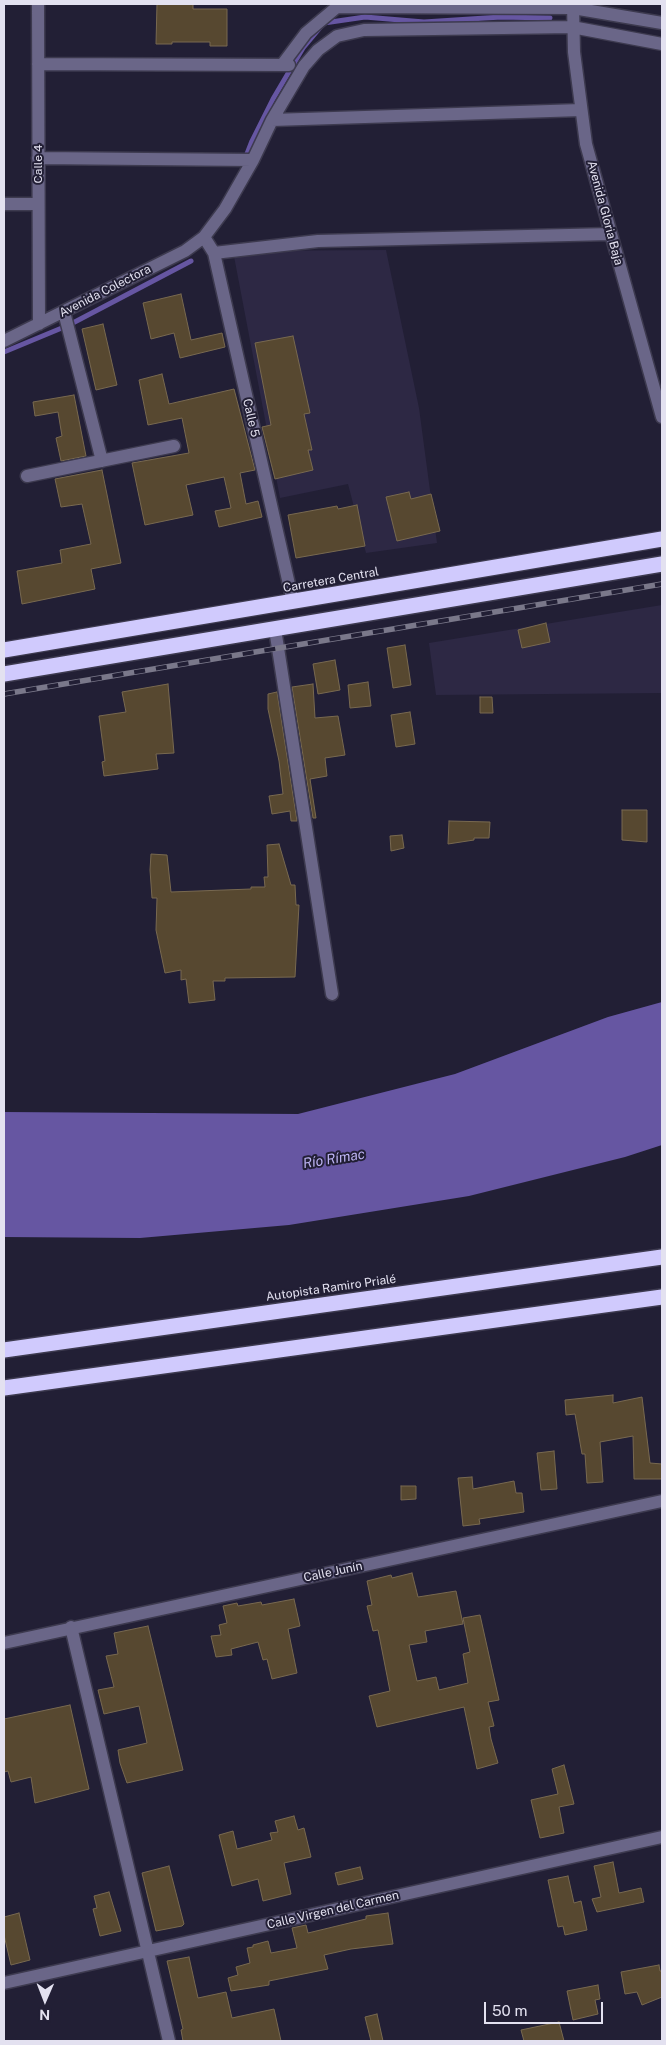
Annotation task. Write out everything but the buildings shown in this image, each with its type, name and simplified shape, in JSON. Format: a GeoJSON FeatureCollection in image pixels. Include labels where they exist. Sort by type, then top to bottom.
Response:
{"type":"FeatureCollection","features":[{"type":"Feature","properties":{"kind":"highway","name":"Carretera Central"},"geometry":{"type":"LineString","coordinates":[[4,650],[662,539]]}},
{"type":"Feature","properties":{"kind":"highway"},"geometry":{"type":"LineString","coordinates":[[4,674],[662,564]]}},
{"type":"Feature","properties":{"kind":"highway","name":"Autopista Ramiro Prialé"},"geometry":{"type":"LineString","coordinates":[[4,1350],[662,1257]]}},
{"type":"Feature","properties":{"kind":"highway"},"geometry":{"type":"LineString","coordinates":[[4,1388],[662,1297]]}},
{"type":"Feature","properties":{"kind":"street","name":"Calle 4"},"geometry":{"type":"LineString","coordinates":[[38,4],[39,324]]}},
{"type":"Feature","properties":{"kind":"street"},"geometry":{"type":"LineString","coordinates":[[282,65],[306,33],[337,5],[573,6],[662,24]]}},
{"type":"Feature","properties":{"kind":"street","name":"Avenida Gloria Baja"},"geometry":{"type":"LineString","coordinates":[[573,6],[572,27],[586,144],[611,234],[656,374],[662,417]]}},
{"type":"Feature","properties":{"kind":"street","name":"Avenida Colectora"},"geometry":{"type":"LineString","coordinates":[[4,341],[184,251],[204,237],[225,209],[253,160],[272,120],[304,66],[318,50],[337,36],[364,30],[572,27],[662,44]]}},
{"type":"Feature","properties":{"kind":"street"},"geometry":{"type":"LineString","coordinates":[[38,64],[304,66]]}},
{"type":"Feature","properties":{"kind":"street"},"geometry":{"type":"LineString","coordinates":[[272,120],[581,110]]}},
{"type":"Feature","properties":{"kind":"street"},"geometry":{"type":"LineString","coordinates":[[38,158],[253,160]]}},
{"type":"Feature","properties":{"kind":"street"},"geometry":{"type":"LineString","coordinates":[[4,204],[38,204]]}},
{"type":"Feature","properties":{"kind":"street"},"geometry":{"type":"LineString","coordinates":[[214,253],[318,242],[611,234]]}},
{"type":"Feature","properties":{"kind":"street","name":"Calle 5"},"geometry":{"type":"LineString","coordinates":[[204,237],[214,253],[293,602]]}},
{"type":"Feature","properties":{"kind":"street"},"geometry":{"type":"LineString","coordinates":[[64,312],[102,461]]}},
{"type":"Feature","properties":{"kind":"street"},"geometry":{"type":"LineString","coordinates":[[27,476],[174,446]]}},
{"type":"Feature","properties":{"kind":"street"},"geometry":{"type":"LineString","coordinates":[[275,628],[332,994]]}},
{"type":"Feature","properties":{"kind":"street","name":"Calle Junín"},"geometry":{"type":"LineString","coordinates":[[4,1643],[662,1501]]}},
{"type":"Feature","properties":{"kind":"street"},"geometry":{"type":"LineString","coordinates":[[72,1627],[169,2041]]}},
{"type":"Feature","properties":{"kind":"street","name":"Calle Virgen del Carmen"},"geometry":{"type":"LineString","coordinates":[[4,1983],[662,1837]]}},
{"type":"Feature","properties":{"kind":"shaded area"},"geometry":{"type":"Polygon","coordinates":[[[386,250],[419,408],[437,543],[366,553],[348,484],[280,498],[233,251],[386,250]]]}},
{"type":"Feature","properties":{"kind":"shaded area"},"geometry":{"type":"Polygon","coordinates":[[[662,605],[662,693],[436,695],[429,643],[662,605]]]}},
{"type":"Feature","properties":{"kind":"water","name":"Río Rímac"},"geometry":{"type":"Polygon","coordinates":[[[662,1002],[662,1145],[625,1157],[469,1196],[289,1225],[140,1238],[4,1237],[4,1112],[298,1114],[455,1074],[608,1017],[662,1002]]]}},
{"type":"Feature","properties":{"kind":"waterway"},"geometry":{"type":"LineString","coordinates":[[245,159],[273,99],[303,48],[324,23],[365,17],[424,22],[501,17],[550,18]]}},
{"type":"Feature","properties":{"kind":"waterway"},"geometry":{"type":"LineString","coordinates":[[4,352],[69,325],[191,261]]}},
{"type":"Feature","properties":{"kind":"railway"},"geometry":{"type":"LineString","coordinates":[[4,694],[662,584]]}}]}
